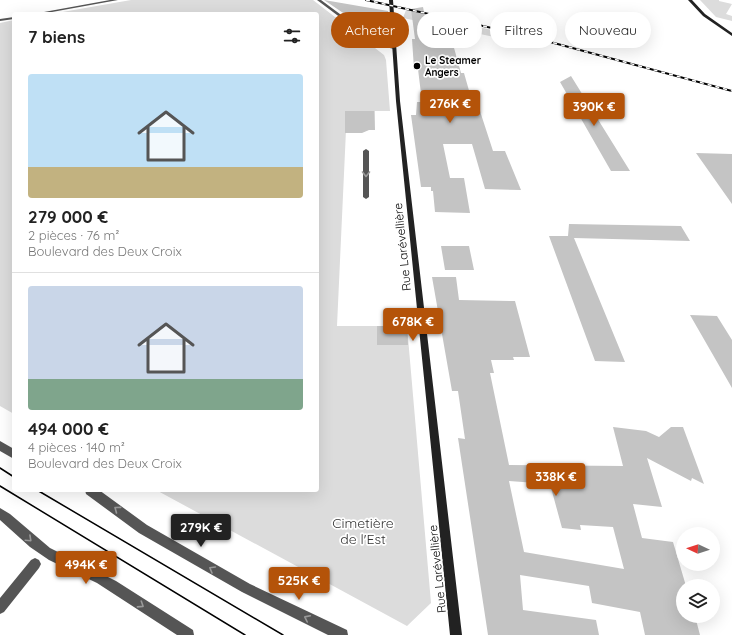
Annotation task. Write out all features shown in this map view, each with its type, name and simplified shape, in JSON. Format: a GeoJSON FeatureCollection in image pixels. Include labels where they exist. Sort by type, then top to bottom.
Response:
{"type":"FeatureCollection","features":[{"type":"Feature","properties":{"kind":"street"},"geometry":{"type":"LineString","coordinates":[[46,12],[116,0]]}},
{"type":"Feature","properties":{"kind":"street"},"geometry":{"type":"LineString","coordinates":[[319,0],[335,12]]}},
{"type":"Feature","properties":{"kind":"street","name":"Rue Larévellière"},"geometry":{"type":"LineString","coordinates":[[391,0],[392,12]]}},
{"type":"Feature","properties":{"kind":"street"},"geometry":{"type":"LineString","coordinates":[[690,0],[704,15],[732,35]]}},
{"type":"Feature","properties":{"kind":"street"},"geometry":{"type":"LineString","coordinates":[[0,20],[12,18]]}},
{"type":"Feature","properties":{"kind":"street","name":"Rue Larévellière"},"geometry":{"type":"LineString","coordinates":[[394,48],[398,101],[416,257],[423,342],[456,635]]}},
{"type":"Feature","properties":{"kind":"street"},"geometry":{"type":"LineString","coordinates":[[366,151],[366,197]]}},
{"type":"Feature","properties":{"kind":"street"},"geometry":{"type":"LineString","coordinates":[[0,446],[12,453]]}},
{"type":"Feature","properties":{"kind":"street"},"geometry":{"type":"LineString","coordinates":[[93,492],[143,529],[246,588],[342,635]]}},
{"type":"Feature","properties":{"kind":"street"},"geometry":{"type":"LineString","coordinates":[[0,513],[12,521],[31,541],[45,552],[60,561],[100,578],[188,635]]}},
{"type":"Feature","properties":{"kind":"street"},"geometry":{"type":"LineString","coordinates":[[0,608],[35,564]]}},
{"type":"Feature","properties":{"kind":"green space","name":"Cimetière de l'Est"},"geometry":{"type":"Polygon","coordinates":[[[131,0],[313,0],[331,14],[331,48],[375,48],[384,55],[386,60],[390,111],[375,111],[375,130],[368,130],[360,133],[346,130],[337,326],[407,326],[431,603],[407,626],[160,492],[319,492],[319,12],[62,12],[131,0]]]}},
{"type":"Feature","properties":{"kind":"green space"},"geometry":{"type":"Polygon","coordinates":[[[700,0],[719,0],[732,4],[726,14],[732,16],[732,21],[716,17],[700,0]]]}},
{"type":"Feature","properties":{"kind":"green space"},"geometry":{"type":"Polygon","coordinates":[[[406,10],[417,13],[417,21],[409,19],[409,12],[405,12],[406,10]]]}},
{"type":"Feature","properties":{"kind":"green space"},"geometry":{"type":"Polygon","coordinates":[[[12,20],[12,413],[0,406],[0,23],[12,20]]]}},
{"type":"Feature","properties":{"kind":"green space"},"geometry":{"type":"Polygon","coordinates":[[[482,28],[490,30],[490,36],[482,34],[482,28]]]}},
{"type":"Feature","properties":{"kind":"building"},"geometry":{"type":"Polygon","coordinates":[[[324,0],[388,12],[342,12],[324,0]]]}},
{"type":"Feature","properties":{"kind":"building"},"geometry":{"type":"Polygon","coordinates":[[[423,7],[424,12],[417,12],[417,48],[454,48],[461,73],[464,73],[474,108],[479,108],[493,151],[505,151],[521,190],[485,189],[472,144],[443,144],[450,178],[464,178],[470,213],[435,212],[433,191],[431,191],[431,187],[421,187],[411,115],[416,115],[417,102],[422,102],[418,69],[414,69],[412,39],[415,39],[411,9],[423,7]]]}},
{"type":"Feature","properties":{"kind":"building"},"geometry":{"type":"Polygon","coordinates":[[[571,76],[630,171],[611,171],[560,82],[571,76]]]}},
{"type":"Feature","properties":{"kind":"building"},"geometry":{"type":"Polygon","coordinates":[[[345,111],[374,111],[375,130],[369,130],[362,133],[345,133],[345,111]]]}},
{"type":"Feature","properties":{"kind":"building"},"geometry":{"type":"Polygon","coordinates":[[[696,153],[732,154],[732,204],[696,153]]]}},
{"type":"Feature","properties":{"kind":"building"},"geometry":{"type":"Polygon","coordinates":[[[569,224],[681,226],[690,241],[574,238],[625,362],[595,361],[549,236],[568,236],[569,224]]]}},
{"type":"Feature","properties":{"kind":"building"},"geometry":{"type":"Polygon","coordinates":[[[441,246],[469,246],[474,270],[445,270],[441,246]]]}},
{"type":"Feature","properties":{"kind":"building"},"geometry":{"type":"Polygon","coordinates":[[[432,277],[456,277],[459,300],[515,301],[530,357],[513,357],[514,360],[491,360],[494,373],[490,373],[509,465],[623,466],[613,427],[646,431],[659,437],[671,427],[683,427],[704,484],[692,478],[691,481],[647,458],[662,507],[633,504],[642,538],[673,542],[676,552],[676,571],[682,571],[684,579],[676,579],[676,623],[697,623],[700,635],[645,635],[640,612],[592,603],[589,586],[520,575],[523,610],[596,620],[599,635],[488,635],[458,438],[465,439],[458,391],[452,391],[432,277]],[[509,481],[524,552],[624,569],[613,527],[580,525],[581,530],[562,528],[550,484],[509,481]]]}},
{"type":"Feature","properties":{"kind":"building"},"geometry":{"type":"Polygon","coordinates":[[[690,315],[717,316],[732,340],[732,388],[690,315]]]}},
{"type":"Feature","properties":{"kind":"building"},"geometry":{"type":"Polygon","coordinates":[[[377,326],[407,326],[408,345],[377,345],[377,326]]]}},
{"type":"Feature","properties":{"kind":"tram line"},"geometry":{"type":"LineString","coordinates":[[0,468],[12,476]]}},
{"type":"Feature","properties":{"kind":"tram line"},"geometry":{"type":"LineString","coordinates":[[0,486],[245,635]]}},
{"type":"Feature","properties":{"kind":"tram line"},"geometry":{"type":"LineString","coordinates":[[40,492],[283,635]]}},
{"type":"Feature","properties":{"kind":"railway"},"geometry":{"type":"LineString","coordinates":[[366,0],[528,36],[732,91]]}},
{"type":"Feature","properties":{"kind":"place","name":"Le Steamer Angers"},"geometry":{"type":"Point","coordinates":[417,66]}}]}
